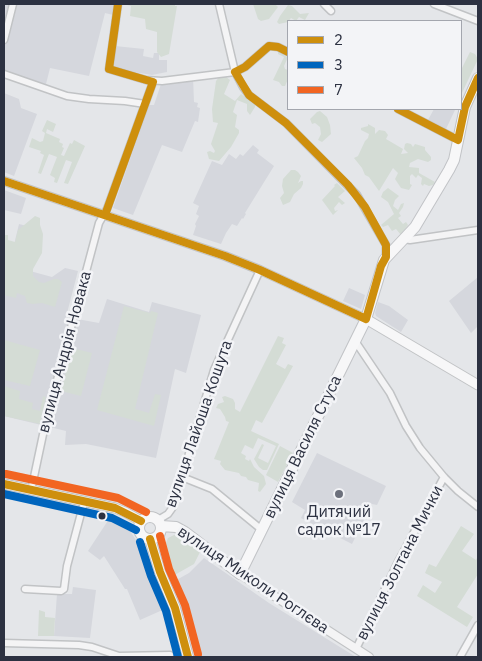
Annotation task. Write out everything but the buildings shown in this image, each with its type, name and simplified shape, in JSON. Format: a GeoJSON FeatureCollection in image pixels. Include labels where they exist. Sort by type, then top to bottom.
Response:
{"type":"FeatureCollection","features":[{"type":"Feature","properties":{"kind":"main road"},"geometry":{"type":"LineString","coordinates":[[386,257],[415,227],[449,170],[454,160],[465,106],[478,78]]}},
{"type":"Feature","properties":{"kind":"main road","name":"вулиця Василя Стуса"},"geometry":{"type":"LineString","coordinates":[[240,574],[366,319],[381,266],[386,257]]}},
{"type":"Feature","properties":{"kind":"main road"},"geometry":{"type":"LineString","coordinates":[[366,319],[478,385]]}},
{"type":"Feature","properties":{"kind":"main road"},"geometry":{"type":"LineString","coordinates":[[4,484],[123,511],[141,521]]}},
{"type":"Feature","properties":{"kind":"main road"},"geometry":{"type":"LineString","coordinates":[[149,517],[160,523],[158,536],[150,539],[145,538],[140,533],[141,521],[149,517]]}},
{"type":"Feature","properties":{"kind":"main road","name":"вулиця Миколи Роглєва"},"geometry":{"type":"LineString","coordinates":[[160,523],[176,527],[185,532],[240,574]]}},
{"type":"Feature","properties":{"kind":"main road"},"geometry":{"type":"LineString","coordinates":[[150,539],[160,572],[175,608],[188,656]]}},
{"type":"Feature","properties":{"kind":"street"},"geometry":{"type":"LineString","coordinates":[[4,40],[13,4]]}},
{"type":"Feature","properties":{"kind":"street"},"geometry":{"type":"LineString","coordinates":[[118,4],[109,69],[153,82],[235,72],[245,68],[269,46],[278,47],[287,52]]}},
{"type":"Feature","properties":{"kind":"street"},"geometry":{"type":"LineString","coordinates":[[218,4],[235,72],[243,87],[249,94],[286,123],[357,195],[386,245],[386,257]]}},
{"type":"Feature","properties":{"kind":"street"},"geometry":{"type":"LineString","coordinates":[[324,4],[331,11]]}},
{"type":"Feature","properties":{"kind":"street"},"geometry":{"type":"LineString","coordinates":[[434,4],[478,21]]}},
{"type":"Feature","properties":{"kind":"street"},"geometry":{"type":"LineString","coordinates":[[4,74],[67,96],[125,100],[145,104]]}},
{"type":"Feature","properties":{"kind":"street","name":"вулиця Андрія Новака"},"geometry":{"type":"LineString","coordinates":[[31,491],[45,425],[99,223],[104,215],[153,82]]}},
{"type":"Feature","properties":{"kind":"street"},"geometry":{"type":"LineString","coordinates":[[400,110],[458,140]]}},
{"type":"Feature","properties":{"kind":"street"},"geometry":{"type":"LineString","coordinates":[[4,181],[225,256],[366,319]]}},
{"type":"Feature","properties":{"kind":"street"},"geometry":{"type":"LineString","coordinates":[[404,239],[410,240],[478,230]]}},
{"type":"Feature","properties":{"kind":"street","name":"вулиця Лайоша Кошута"},"geometry":{"type":"LineString","coordinates":[[160,523],[173,507],[214,370],[260,270]]}},
{"type":"Feature","properties":{"kind":"street"},"geometry":{"type":"LineString","coordinates":[[355,340],[390,393],[412,437],[444,476],[478,507]]}},
{"type":"Feature","properties":{"kind":"street","name":"вулиця Золтана Мички"},"geometry":{"type":"LineString","coordinates":[[356,649],[398,562],[444,476]]}},
{"type":"Feature","properties":{"kind":"street"},"geometry":{"type":"LineString","coordinates":[[182,477],[212,489],[262,530]]}},
{"type":"Feature","properties":{"kind":"street"},"geometry":{"type":"LineString","coordinates":[[25,589],[64,590],[67,566],[84,502]]}},
{"type":"Feature","properties":{"kind":"street","name":"вулиця Миколи Роглєва"},"geometry":{"type":"LineString","coordinates":[[240,574],[369,657]]}},
{"type":"Feature","properties":{"kind":"street"},"geometry":{"type":"LineString","coordinates":[[460,657],[477,629]]}},
{"type":"Feature","properties":{"kind":"street"},"geometry":{"type":"LineString","coordinates":[[4,643],[79,645],[120,656],[170,656]]}},
{"type":"Feature","properties":{"kind":"shaded area"},"geometry":{"type":"Polygon","coordinates":[[[4,4],[114,4],[113,15],[105,13],[89,76],[50,68],[46,84],[4,74],[4,4]]]}},
{"type":"Feature","properties":{"kind":"shaded area"},"geometry":{"type":"Polygon","coordinates":[[[123,4],[175,4],[177,6],[169,54],[161,57],[157,52],[157,32],[146,29],[145,19],[130,16],[131,6],[123,4]]]}},
{"type":"Feature","properties":{"kind":"shaded area"},"geometry":{"type":"Polygon","coordinates":[[[253,4],[275,4],[278,7],[269,19],[261,21],[258,19],[253,4]]]}},
{"type":"Feature","properties":{"kind":"shaded area"},"geometry":{"type":"Polygon","coordinates":[[[288,5],[292,6],[300,14],[309,13],[305,20],[299,17],[297,20],[291,18],[287,20],[287,22],[279,24],[277,22],[288,5]]]}},
{"type":"Feature","properties":{"kind":"shaded area"},"geometry":{"type":"Polygon","coordinates":[[[115,46],[144,49],[143,56],[153,58],[154,53],[159,53],[159,60],[167,60],[167,72],[152,75],[114,66],[115,46]]]}},
{"type":"Feature","properties":{"kind":"shaded area"},"geometry":{"type":"Polygon","coordinates":[[[278,51],[280,51],[287,57],[284,66],[287,70],[285,86],[273,80],[284,57],[278,54],[278,51]]]}},
{"type":"Feature","properties":{"kind":"shaded area"},"geometry":{"type":"Polygon","coordinates":[[[470,52],[475,54],[478,59],[462,93],[462,68],[470,52]]]}},
{"type":"Feature","properties":{"kind":"shaded area"},"geometry":{"type":"Polygon","coordinates":[[[225,76],[230,80],[224,94],[235,101],[241,94],[255,107],[250,115],[247,111],[247,104],[237,100],[233,112],[237,115],[235,127],[239,130],[239,133],[231,147],[219,161],[209,159],[207,152],[214,153],[215,151],[211,144],[218,123],[213,122],[212,109],[216,81],[219,77],[225,76]]]}},
{"type":"Feature","properties":{"kind":"shaded area"},"geometry":{"type":"Polygon","coordinates":[[[193,77],[194,102],[198,103],[197,107],[200,108],[198,122],[195,121],[182,152],[162,145],[133,215],[113,208],[149,105],[154,105],[162,81],[193,77]]]}},
{"type":"Feature","properties":{"kind":"shaded area"},"geometry":{"type":"Polygon","coordinates":[[[4,93],[19,99],[21,108],[37,114],[14,176],[4,172],[4,93]]]}},
{"type":"Feature","properties":{"kind":"shaded area"},"geometry":{"type":"Polygon","coordinates":[[[433,110],[455,110],[446,129],[428,120],[433,110]]]}},
{"type":"Feature","properties":{"kind":"shaded area"},"geometry":{"type":"Polygon","coordinates":[[[320,111],[327,117],[331,134],[322,142],[318,140],[321,134],[320,127],[315,123],[312,124],[310,119],[320,111]]]}},
{"type":"Feature","properties":{"kind":"shaded area"},"geometry":{"type":"Polygon","coordinates":[[[47,120],[56,124],[53,132],[47,129],[46,133],[60,139],[59,142],[63,144],[62,147],[64,148],[61,155],[64,156],[70,143],[72,144],[74,140],[85,146],[68,184],[64,183],[72,162],[66,160],[57,183],[54,182],[55,178],[50,175],[57,157],[49,154],[41,174],[38,173],[44,155],[40,153],[41,151],[29,147],[32,138],[40,142],[43,141],[45,133],[42,131],[47,120]]]}},
{"type":"Feature","properties":{"kind":"shaded area"},"geometry":{"type":"Polygon","coordinates":[[[368,124],[375,128],[375,134],[379,130],[385,131],[388,135],[386,139],[403,149],[401,154],[408,153],[404,149],[407,143],[413,147],[415,144],[425,147],[431,160],[428,162],[418,159],[410,163],[409,167],[419,168],[419,173],[435,182],[433,185],[424,184],[423,186],[421,184],[422,178],[418,175],[416,178],[412,174],[410,176],[410,184],[412,185],[409,190],[401,188],[395,179],[398,173],[393,168],[379,191],[354,158],[358,156],[368,138],[369,134],[361,130],[361,128],[368,126],[368,124]]]}},
{"type":"Feature","properties":{"kind":"shaded area"},"geometry":{"type":"Polygon","coordinates":[[[253,145],[259,150],[257,153],[274,166],[243,219],[237,226],[232,224],[221,244],[193,235],[199,216],[196,214],[199,206],[193,203],[212,161],[222,165],[229,154],[236,159],[240,154],[243,156],[253,145]]]}},
{"type":"Feature","properties":{"kind":"shaded area"},"geometry":{"type":"Polygon","coordinates":[[[291,170],[298,172],[301,176],[298,183],[303,181],[303,184],[290,202],[283,205],[280,198],[284,193],[283,179],[291,170]]]}},
{"type":"Feature","properties":{"kind":"shaded area"},"geometry":{"type":"Polygon","coordinates":[[[337,183],[345,191],[338,197],[345,203],[342,205],[339,202],[334,208],[335,211],[338,210],[333,215],[322,200],[337,183]]]}},
{"type":"Feature","properties":{"kind":"shaded area"},"geometry":{"type":"Polygon","coordinates":[[[388,188],[399,196],[393,206],[398,210],[401,204],[404,203],[399,213],[401,216],[398,218],[403,224],[406,222],[408,225],[401,235],[396,229],[392,231],[388,225],[383,227],[381,225],[394,214],[388,202],[381,197],[388,188]]]}},
{"type":"Feature","properties":{"kind":"shaded area"},"geometry":{"type":"Polygon","coordinates":[[[4,190],[26,198],[21,214],[4,210],[4,190]]]}},
{"type":"Feature","properties":{"kind":"shaded area"},"geometry":{"type":"Polygon","coordinates":[[[35,216],[40,218],[43,234],[42,253],[33,269],[33,276],[39,282],[44,283],[58,279],[62,282],[55,307],[42,303],[27,303],[25,296],[17,293],[16,298],[4,295],[4,236],[8,235],[8,240],[15,242],[18,230],[35,216]]]}},
{"type":"Feature","properties":{"kind":"shaded area"},"geometry":{"type":"Polygon","coordinates":[[[19,224],[39,229],[30,271],[52,277],[65,268],[78,271],[66,317],[99,323],[107,299],[149,312],[152,302],[201,315],[186,373],[175,369],[156,458],[86,444],[65,445],[66,431],[4,416],[4,250],[12,253],[19,224]]]}},
{"type":"Feature","properties":{"kind":"shaded area"},"geometry":{"type":"Polygon","coordinates":[[[478,277],[478,326],[471,333],[449,301],[478,277]]]}},
{"type":"Feature","properties":{"kind":"shaded area"},"geometry":{"type":"Polygon","coordinates":[[[349,288],[365,295],[361,309],[343,301],[349,288]]]}},
{"type":"Feature","properties":{"kind":"shaded area"},"geometry":{"type":"Polygon","coordinates":[[[378,302],[389,306],[408,320],[401,332],[376,316],[378,302]]]}},
{"type":"Feature","properties":{"kind":"shaded area"},"geometry":{"type":"Polygon","coordinates":[[[124,306],[150,313],[151,311],[158,313],[135,409],[149,413],[155,394],[161,395],[154,426],[97,410],[124,306]]]}},
{"type":"Feature","properties":{"kind":"shaded area"},"geometry":{"type":"Polygon","coordinates":[[[278,336],[284,338],[282,343],[286,345],[276,364],[285,369],[288,364],[293,366],[262,423],[256,420],[251,431],[279,444],[267,470],[259,467],[254,459],[262,444],[264,445],[258,458],[268,463],[276,446],[258,438],[253,449],[245,445],[241,453],[246,456],[245,459],[249,461],[250,459],[254,467],[264,476],[266,484],[260,492],[258,491],[259,483],[248,480],[239,473],[225,470],[220,464],[221,461],[214,459],[229,422],[226,421],[220,409],[216,408],[218,404],[224,402],[222,397],[225,396],[233,399],[235,409],[240,412],[278,336]]]}},
{"type":"Feature","properties":{"kind":"shaded area"},"geometry":{"type":"Polygon","coordinates":[[[4,340],[40,350],[30,386],[4,380],[4,340]]]}},
{"type":"Feature","properties":{"kind":"shaded area"},"geometry":{"type":"Polygon","coordinates":[[[72,348],[92,353],[81,396],[61,391],[72,348]]]}},
{"type":"Feature","properties":{"kind":"shaded area"},"geometry":{"type":"Polygon","coordinates":[[[4,386],[20,391],[19,399],[33,403],[32,409],[40,411],[43,396],[46,397],[40,424],[4,416],[4,386]]]}},
{"type":"Feature","properties":{"kind":"shaded area"},"geometry":{"type":"Polygon","coordinates":[[[280,446],[293,453],[278,482],[266,475],[280,446]]]}},
{"type":"Feature","properties":{"kind":"shaded area","name":"Дитячий садок №17"},"geometry":{"type":"Polygon","coordinates":[[[317,453],[386,486],[377,505],[372,504],[352,544],[301,518],[305,510],[292,502],[317,453]]]}},
{"type":"Feature","properties":{"kind":"shaded area"},"geometry":{"type":"Polygon","coordinates":[[[109,519],[119,522],[128,528],[140,546],[167,608],[140,620],[127,589],[125,589],[104,556],[100,560],[88,551],[109,519]]]}},
{"type":"Feature","properties":{"kind":"shaded area"},"geometry":{"type":"Polygon","coordinates":[[[461,526],[474,534],[462,551],[476,560],[478,556],[478,574],[457,607],[473,617],[467,627],[417,596],[423,585],[435,593],[442,582],[425,573],[429,564],[436,567],[461,526]]]}},
{"type":"Feature","properties":{"kind":"shaded area"},"geometry":{"type":"Polygon","coordinates":[[[178,535],[200,552],[194,564],[171,577],[166,567],[163,550],[168,538],[178,535]]]}},
{"type":"Feature","properties":{"kind":"shaded area"},"geometry":{"type":"Polygon","coordinates":[[[204,558],[269,603],[356,657],[201,657],[192,621],[183,615],[171,583],[189,573],[204,558]]]}},
{"type":"Feature","properties":{"kind":"shaded area"},"geometry":{"type":"Polygon","coordinates":[[[73,587],[96,590],[90,638],[54,636],[57,594],[72,594],[73,587]]]}},
{"type":"Feature","properties":{"kind":"shaded area"},"geometry":{"type":"Polygon","coordinates":[[[39,610],[45,612],[45,617],[55,618],[54,636],[38,636],[39,610]]]}},
{"type":"Feature","properties":{"kind":"transit line","name":"2"},"geometry":{"type":"LineString","coordinates":[[105,215],[153,82],[109,69],[118,4]]}},
{"type":"Feature","properties":{"kind":"transit line","name":"2"},"geometry":{"type":"LineString","coordinates":[[4,181],[225,256],[366,319],[381,266],[386,257],[386,245],[365,207],[348,185],[286,123],[249,95],[235,72],[245,67],[269,46],[278,47],[287,52]]}},
{"type":"Feature","properties":{"kind":"transit line","name":"2"},"geometry":{"type":"LineString","coordinates":[[400,110],[458,140],[465,107],[478,78]]}},
{"type":"Feature","properties":{"kind":"transit line","name":"7"},"geometry":{"type":"LineString","coordinates":[[6,474],[118,498],[146,512]]}},
{"type":"Feature","properties":{"kind":"transit line","name":"2"},"geometry":{"type":"LineString","coordinates":[[4,484],[115,508],[141,521]]}},
{"type":"Feature","properties":{"kind":"transit line","name":"3"},"geometry":{"type":"LineString","coordinates":[[4,494],[112,518],[136,530]]}},
{"type":"Feature","properties":{"kind":"transit line","name":"7"},"geometry":{"type":"LineString","coordinates":[[160,536],[169,569],[185,605],[198,654]]}},
{"type":"Feature","properties":{"kind":"transit line","name":"2"},"geometry":{"type":"LineString","coordinates":[[150,539],[160,572],[175,608],[188,657]]}},
{"type":"Feature","properties":{"kind":"transit line","name":"3"},"geometry":{"type":"LineString","coordinates":[[140,542],[151,576],[166,611],[178,657]]}},
{"type":"Feature","properties":{"kind":"place","name":"Дитячий садок №17"},"geometry":{"type":"Point","coordinates":[339,494]}}]}
